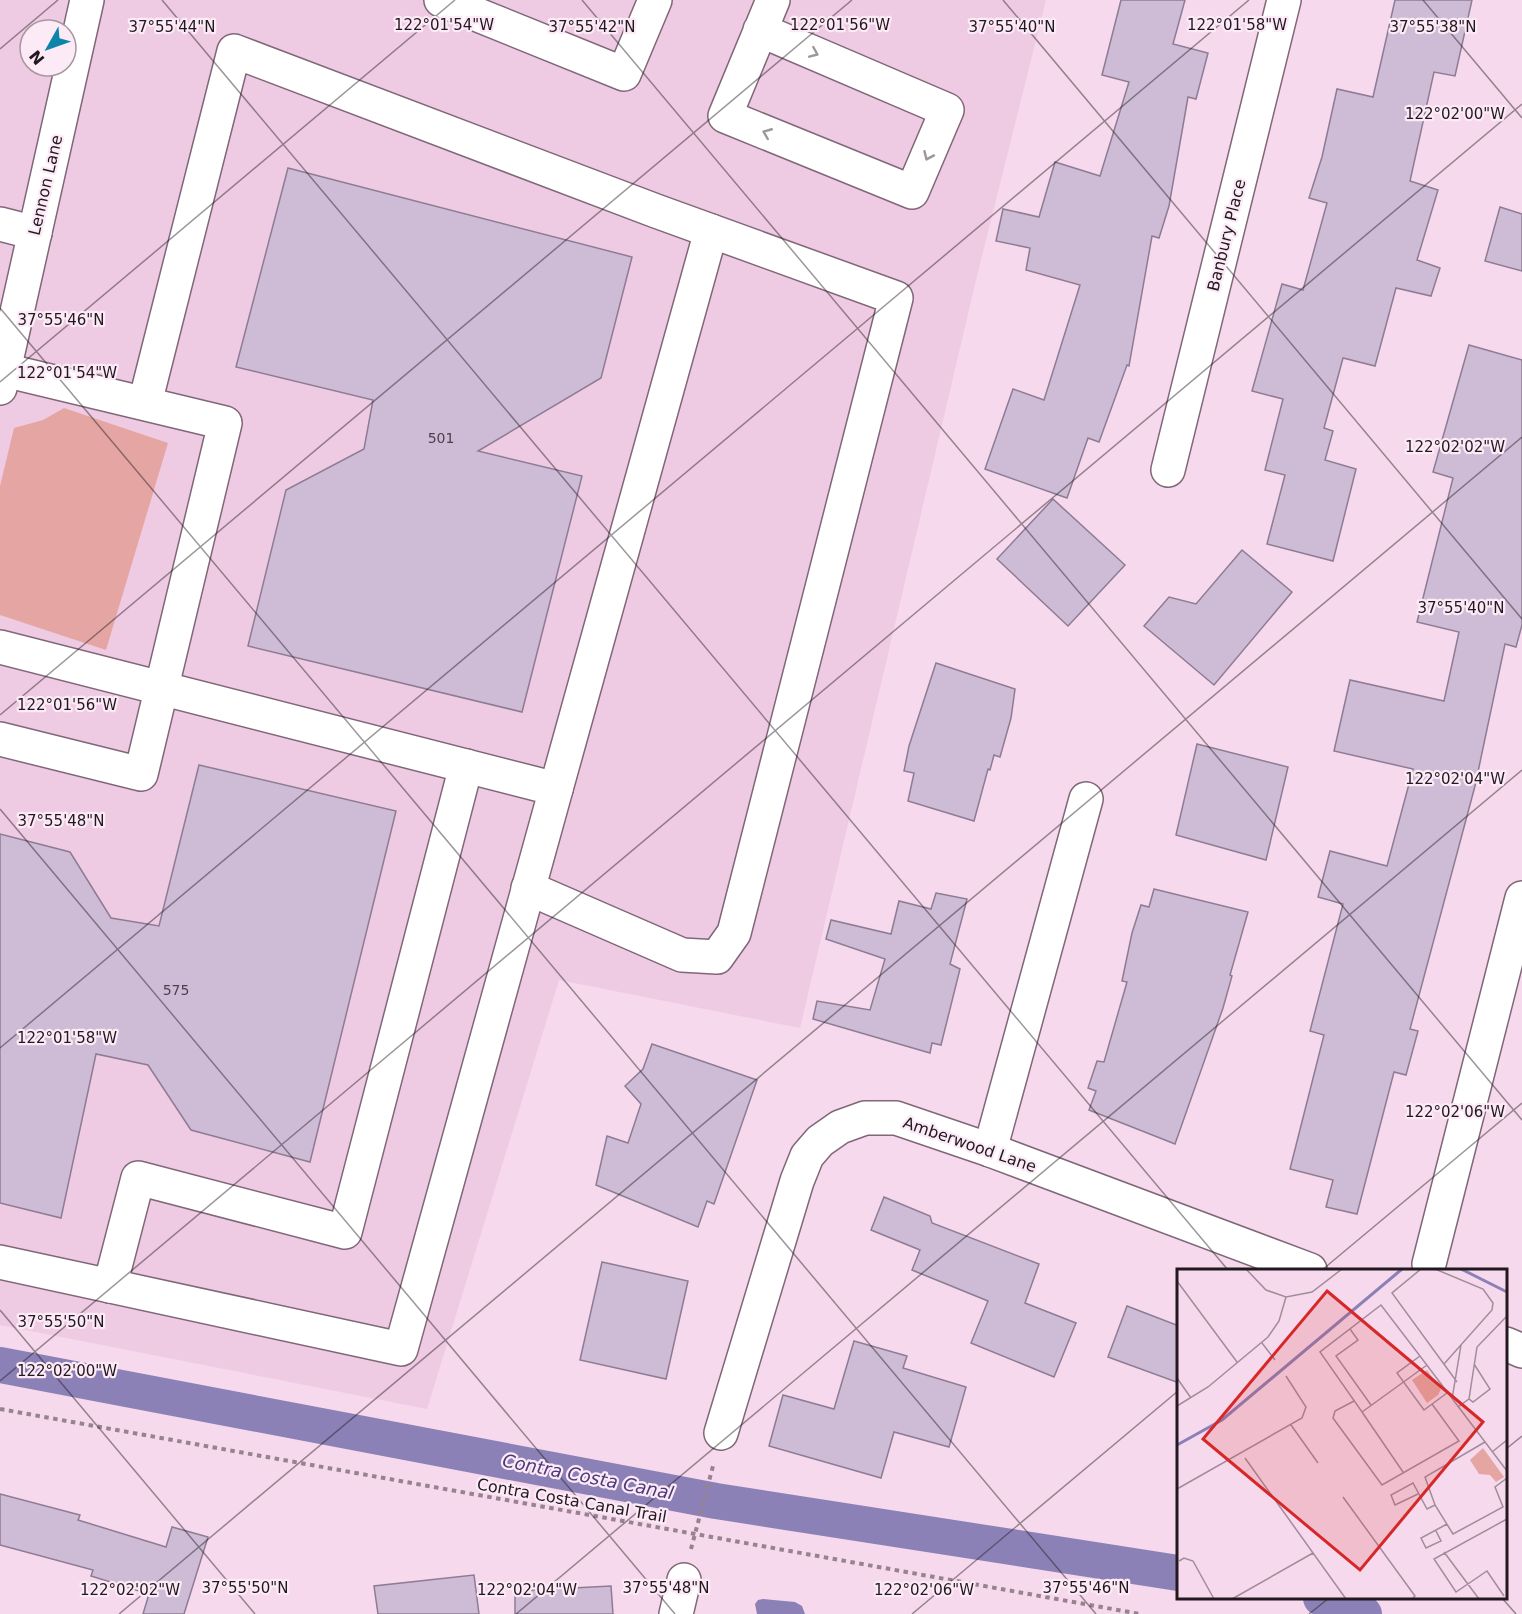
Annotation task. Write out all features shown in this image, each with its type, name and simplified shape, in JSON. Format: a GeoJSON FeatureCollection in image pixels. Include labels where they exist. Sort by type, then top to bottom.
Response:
{"type":"FeatureCollection","features":[{"type":"Feature","properties":{"kind":"street","name":"Lennon Lane"},"geometry":{"type":"LineString","coordinates":[[2,379],[9,306],[35,233],[87,0]]}},
{"type":"Feature","properties":{"kind":"street"},"geometry":{"type":"LineString","coordinates":[[441,0],[624,74],[655,0]]}},
{"type":"Feature","properties":{"kind":"street"},"geometry":{"type":"LineString","coordinates":[[760,30],[947,110],[912,192],[725,116],[760,30],[773,0]]}},
{"type":"Feature","properties":{"kind":"street","name":"Banbury Place"},"geometry":{"type":"LineString","coordinates":[[1168,470],[1284,0]]}},
{"type":"Feature","properties":{"kind":"street"},"geometry":{"type":"LineString","coordinates":[[145,403],[234,51],[711,231],[896,298],[734,933],[717,957],[682,955],[528,888]]}},
{"type":"Feature","properties":{"kind":"street"},"geometry":{"type":"LineString","coordinates":[[0,224],[35,233]]}},
{"type":"Feature","properties":{"kind":"street"},"geometry":{"type":"LineString","coordinates":[[0,1262],[401,1349],[711,231]]}},
{"type":"Feature","properties":{"kind":"street"},"geometry":{"type":"LineString","coordinates":[[0,739],[141,774],[225,423],[145,403],[2,379]]}},
{"type":"Feature","properties":{"kind":"street"},"geometry":{"type":"LineString","coordinates":[[0,647],[556,789]]}},
{"type":"Feature","properties":{"kind":"street"},"geometry":{"type":"LineString","coordinates":[[110,1286],[138,1178],[345,1232],[466,766]]}},
{"type":"Feature","properties":{"kind":"street"},"geometry":{"type":"LineString","coordinates":[[990,1150],[1086,799]]}},
{"type":"Feature","properties":{"kind":"street"},"geometry":{"type":"LineString","coordinates":[[1429,1264],[1522,898]]}},
{"type":"Feature","properties":{"kind":"street","name":"Amberwood Lane"},"geometry":{"type":"LineString","coordinates":[[721,1433],[797,1181],[807,1156],[820,1141],[840,1127],[865,1118],[896,1118],[990,1150],[1307,1269]]}},
{"type":"Feature","properties":{"kind":"street"},"geometry":{"type":"LineString","coordinates":[[1507,1344],[1522,1351]]}},
{"type":"Feature","properties":{"kind":"street"},"geometry":{"type":"LineString","coordinates":[[676,1614],[684,1580]]}},
{"type":"Feature","properties":{"kind":"path","name":"Contra Costa Canal Trail"},"geometry":{"type":"LineString","coordinates":[[0,1409],[1140,1614]]}},
{"type":"Feature","properties":{"kind":"path"},"geometry":{"type":"LineString","coordinates":[[700,1511],[708,1482]]}},
{"type":"Feature","properties":{"kind":"shaded area"},"geometry":{"type":"Polygon","coordinates":[[[0,0],[1046,0],[976,280],[800,1028],[559,980],[427,1409],[0,1325],[0,0]]]}},
{"type":"Feature","properties":{"kind":"shaded area"},"geometry":{"type":"Polygon","coordinates":[[[64,408],[168,443],[106,650],[0,615],[0,486],[14,428],[43,420],[64,408]]]}},
{"type":"Feature","properties":{"kind":"shaded area"},"geometry":{"type":"Polygon","coordinates":[[[758,1600],[795,1602],[802,1606],[805,1614],[757,1614],[755,1604],[758,1600]]]}},
{"type":"Feature","properties":{"kind":"building"},"geometry":{"type":"Polygon","coordinates":[[[1121,0],[1185,0],[1173,44],[1208,53],[1196,99],[1188,97],[1169,206],[1159,238],[1152,236],[1129,366],[1127,365],[1099,442],[1088,438],[1067,498],[985,469],[1013,389],[1044,400],[1080,285],[1026,270],[1030,248],[996,241],[1003,209],[1039,217],[1055,162],[1100,176],[1129,82],[1102,75],[1121,0]]]}},
{"type":"Feature","properties":{"kind":"building"},"geometry":{"type":"Polygon","coordinates":[[[1395,0],[1472,0],[1455,76],[1434,72],[1410,181],[1438,190],[1417,260],[1440,268],[1431,296],[1396,288],[1375,366],[1343,358],[1324,428],[1333,431],[1325,460],[1356,469],[1333,561],[1267,544],[1285,475],[1265,470],[1283,399],[1252,391],[1282,284],[1303,290],[1327,203],[1309,198],[1322,157],[1337,89],[1373,97],[1395,0]]]}},
{"type":"Feature","properties":{"kind":"building"},"geometry":{"type":"Polygon","coordinates":[[[288,168],[632,257],[601,378],[478,451],[582,476],[522,712],[248,646],[286,490],[364,449],[373,400],[236,367],[288,168]]]}},
{"type":"Feature","properties":{"kind":"building"},"geometry":{"type":"Polygon","coordinates":[[[1500,207],[1522,214],[1522,271],[1485,261],[1500,207]]]}},
{"type":"Feature","properties":{"kind":"building"},"geometry":{"type":"Polygon","coordinates":[[[1469,345],[1522,360],[1522,625],[1516,647],[1505,644],[1475,786],[1410,1029],[1418,1031],[1406,1075],[1394,1072],[1357,1214],[1326,1207],[1333,1180],[1290,1169],[1324,1035],[1310,1031],[1343,904],[1318,897],[1330,851],[1387,866],[1413,769],[1334,751],[1350,680],[1444,701],[1459,632],[1417,622],[1453,478],[1433,472],[1469,345]]]}},
{"type":"Feature","properties":{"kind":"building"},"geometry":{"type":"Polygon","coordinates":[[[1053,499],[1125,565],[1068,626],[997,559],[1053,499]]]}},
{"type":"Feature","properties":{"kind":"building"},"geometry":{"type":"Polygon","coordinates":[[[1242,550],[1292,592],[1214,685],[1144,626],[1169,597],[1196,604],[1242,550]]]}},
{"type":"Feature","properties":{"kind":"building"},"geometry":{"type":"Polygon","coordinates":[[[936,663],[1015,689],[1011,718],[1000,757],[994,755],[990,770],[988,769],[974,821],[908,801],[914,773],[904,771],[909,746],[936,663]]]}},
{"type":"Feature","properties":{"kind":"building"},"geometry":{"type":"Polygon","coordinates":[[[1197,744],[1288,767],[1266,860],[1176,835],[1197,744]]]}},
{"type":"Feature","properties":{"kind":"building"},"geometry":{"type":"Polygon","coordinates":[[[199,765],[396,811],[310,1162],[191,1130],[148,1065],[96,1054],[61,1218],[0,1203],[0,834],[70,852],[111,918],[159,926],[199,765]]]}},
{"type":"Feature","properties":{"kind":"building"},"geometry":{"type":"Polygon","coordinates":[[[1154,889],[1248,912],[1223,1008],[1175,1144],[1089,1110],[1096,1091],[1088,1088],[1097,1061],[1104,1062],[1127,982],[1122,981],[1132,933],[1141,905],[1149,907],[1154,889]]]}},
{"type":"Feature","properties":{"kind":"building"},"geometry":{"type":"Polygon","coordinates":[[[936,893],[967,899],[950,964],[960,969],[941,1045],[932,1043],[930,1053],[813,1019],[817,1001],[870,1010],[885,959],[826,939],[831,920],[891,934],[899,901],[931,909],[936,893]]]}},
{"type":"Feature","properties":{"kind":"building"},"geometry":{"type":"Polygon","coordinates":[[[652,1044],[757,1080],[714,1204],[707,1201],[698,1227],[596,1185],[607,1136],[628,1143],[641,1104],[625,1086],[643,1069],[652,1044]]]}},
{"type":"Feature","properties":{"kind":"building"},"geometry":{"type":"Polygon","coordinates":[[[884,1197],[930,1216],[932,1223],[1039,1264],[1025,1303],[1076,1323],[1054,1377],[971,1343],[988,1301],[912,1270],[920,1250],[871,1230],[884,1197]]]}},
{"type":"Feature","properties":{"kind":"building"},"geometry":{"type":"Polygon","coordinates":[[[602,1262],[688,1281],[666,1379],[580,1360],[602,1262]]]}},
{"type":"Feature","properties":{"kind":"building"},"geometry":{"type":"Polygon","coordinates":[[[1127,1306],[1177,1325],[1177,1382],[1108,1357],[1127,1306]]]}},
{"type":"Feature","properties":{"kind":"building"},"geometry":{"type":"Polygon","coordinates":[[[854,1341],[907,1356],[903,1368],[966,1387],[949,1447],[894,1432],[881,1478],[769,1446],[783,1395],[834,1409],[854,1341]]]}},
{"type":"Feature","properties":{"kind":"building"},"geometry":{"type":"Polygon","coordinates":[[[0,1494],[80,1515],[78,1520],[166,1547],[172,1527],[208,1537],[184,1614],[143,1614],[149,1594],[91,1576],[93,1570],[0,1545],[0,1494]]]}},
{"type":"Feature","properties":{"kind":"building"},"geometry":{"type":"Polygon","coordinates":[[[474,1575],[479,1614],[378,1614],[374,1586],[474,1575]]]}},
{"type":"Feature","properties":{"kind":"building"},"geometry":{"type":"Polygon","coordinates":[[[611,1586],[613,1614],[515,1614],[515,1591],[611,1586]]]}},
{"type":"Feature","properties":{"kind":"waterway","name":"Contra Costa Canal"},"geometry":{"type":"LineString","coordinates":[[0,1365],[716,1501],[1177,1573]]}},
{"type":"Feature","properties":{"kind":"waterway","name":"Contra Costa Canal"},"geometry":{"type":"LineString","coordinates":[[1324,1599],[1364,1614]]}}]}
